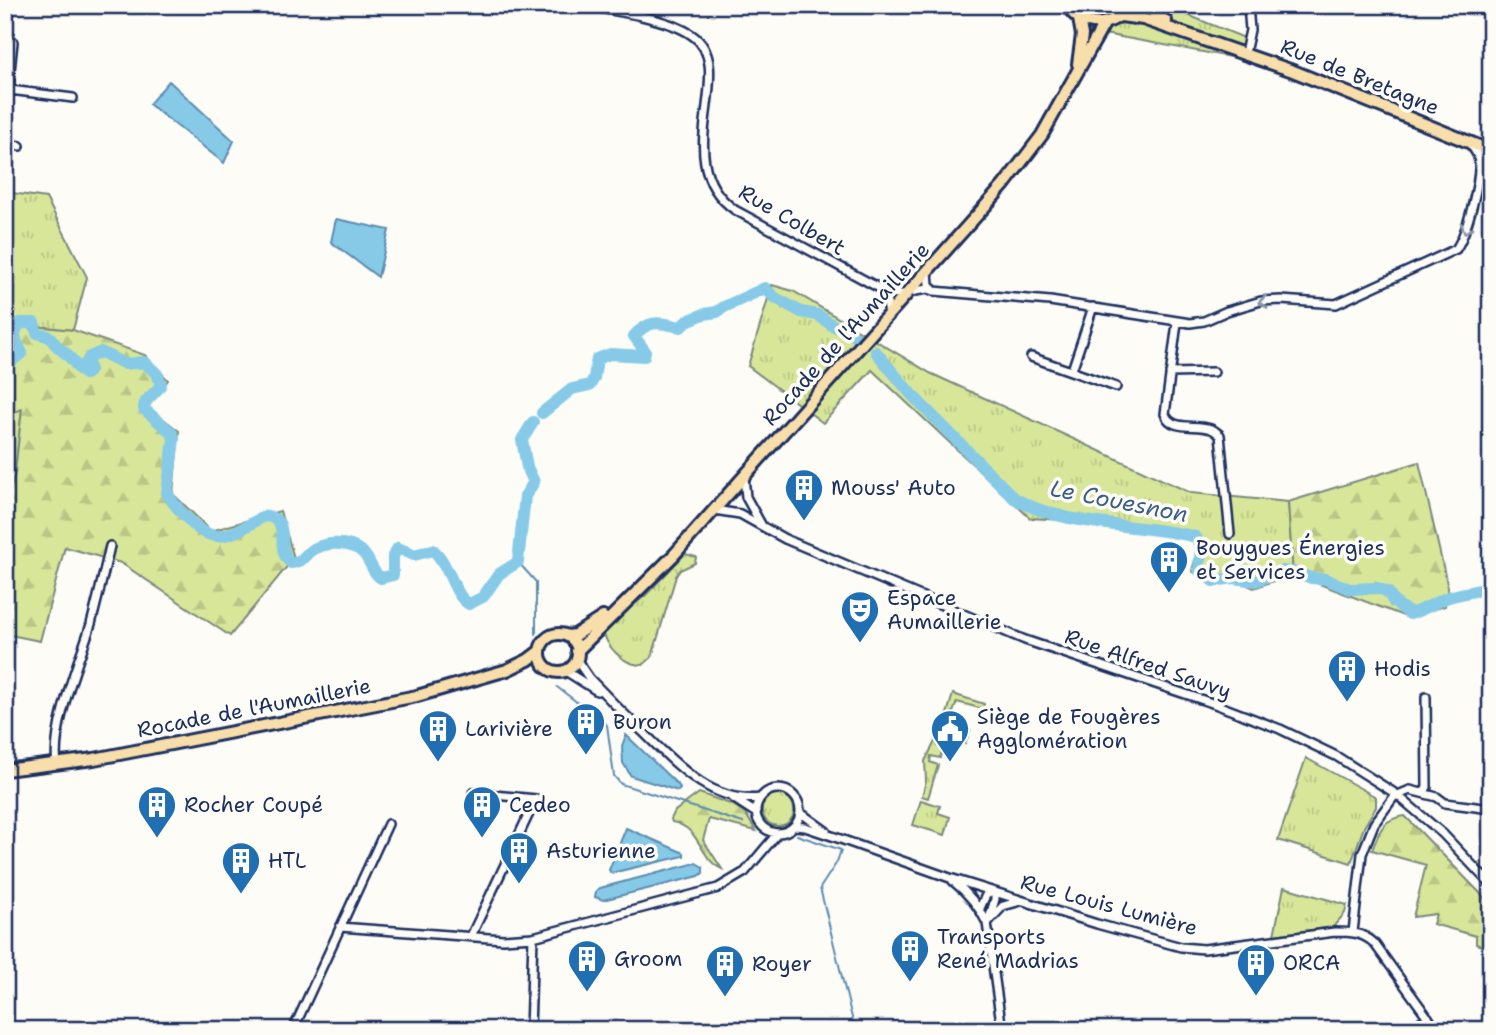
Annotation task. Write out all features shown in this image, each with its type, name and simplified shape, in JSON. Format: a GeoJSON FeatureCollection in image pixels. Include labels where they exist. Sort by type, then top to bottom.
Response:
{"type":"FeatureCollection","features":[{"type":"Feature","properties":{"kind":"main road"},"geometry":{"type":"LineString","coordinates":[[1067,5],[1079,19],[1087,23],[1104,24],[1121,16],[1129,5]]}},
{"type":"Feature","properties":{"kind":"main road","name":"Rue de Bretagne"},"geometry":{"type":"LineString","coordinates":[[1143,5],[1152,14],[1213,43]]}},
{"type":"Feature","properties":{"kind":"main road","name":"Rue de Bretagne"},"geometry":{"type":"LineString","coordinates":[[1121,16],[1143,19],[1245,53],[1490,150]]}},
{"type":"Feature","properties":{"kind":"main road","name":"Rocade de l'Aumaillerie"},"geometry":{"type":"LineString","coordinates":[[1076,73],[1082,35],[1079,19]]}},
{"type":"Feature","properties":{"kind":"main road","name":"Rocade de l'Aumaillerie"},"geometry":{"type":"LineString","coordinates":[[577,655],[744,477],[1026,159],[1055,114],[1104,24]]}},
{"type":"Feature","properties":{"kind":"main road","name":"Rocade de l'Aumaillerie"},"geometry":{"type":"LineString","coordinates":[[568,636],[623,604]]}},
{"type":"Feature","properties":{"kind":"main road"},"geometry":{"type":"LineString","coordinates":[[550,636],[568,636],[574,642],[577,655],[564,670],[546,667],[540,651],[545,640],[550,636]]}},
{"type":"Feature","properties":{"kind":"main road","name":"Rocade de l'Aumaillerie"},"geometry":{"type":"LineString","coordinates":[[5,770],[57,765],[417,696],[507,670],[540,651]]}},
{"type":"Feature","properties":{"kind":"main road","name":"Rocade de l'Aumaillerie"},"geometry":{"type":"LineString","coordinates":[[507,670],[546,667]]}},
{"type":"Feature","properties":{"kind":"street","name":"Rue Colbert"},"geometry":{"type":"LineString","coordinates":[[579,5],[601,7],[674,26],[692,35],[705,49],[710,72],[702,144],[703,158],[710,181],[726,204],[892,294],[927,289],[1044,300],[1177,323],[1204,321],[1227,311],[1271,301],[1336,304],[1456,248],[1462,241],[1470,219],[1480,166],[1477,154],[1468,141]]}},
{"type":"Feature","properties":{"kind":"street"},"geometry":{"type":"LineString","coordinates":[[1245,53],[1250,30],[1248,5]]}},
{"type":"Feature","properties":{"kind":"street"},"geometry":{"type":"LineString","coordinates":[[6,105],[10,90],[8,70],[13,42]]}},
{"type":"Feature","properties":{"kind":"street"},"geometry":{"type":"LineString","coordinates":[[10,90],[73,98]]}},
{"type":"Feature","properties":{"kind":"street"},"geometry":{"type":"LineString","coordinates":[[5,144],[20,146]]}},
{"type":"Feature","properties":{"kind":"street"},"geometry":{"type":"LineString","coordinates":[[928,271],[929,284],[934,291]]}},
{"type":"Feature","properties":{"kind":"street"},"geometry":{"type":"LineString","coordinates":[[881,289],[889,314]]}},
{"type":"Feature","properties":{"kind":"street"},"geometry":{"type":"LineString","coordinates":[[1072,370],[1093,307]]}},
{"type":"Feature","properties":{"kind":"street"},"geometry":{"type":"LineString","coordinates":[[1177,323],[1165,406],[1166,418],[1179,425],[1211,428],[1220,435],[1230,534]]}},
{"type":"Feature","properties":{"kind":"street"},"geometry":{"type":"LineString","coordinates":[[1031,358],[1116,387]]}},
{"type":"Feature","properties":{"kind":"street"},"geometry":{"type":"LineString","coordinates":[[1170,373],[1214,372]]}},
{"type":"Feature","properties":{"kind":"street"},"geometry":{"type":"LineString","coordinates":[[744,477],[746,496],[762,527]]}},
{"type":"Feature","properties":{"kind":"street","name":"Rue Alfred Sauvy"},"geometry":{"type":"LineString","coordinates":[[713,510],[740,514],[785,539],[1025,640],[1212,703],[1280,729],[1336,756],[1397,794],[1443,834],[1491,885]]}},
{"type":"Feature","properties":{"kind":"street"},"geometry":{"type":"LineString","coordinates":[[57,765],[60,725],[110,546]]}},
{"type":"Feature","properties":{"kind":"street"},"geometry":{"type":"LineString","coordinates":[[577,655],[589,678],[691,777],[727,794],[755,813],[762,828],[761,851]]}},
{"type":"Feature","properties":{"kind":"street"},"geometry":{"type":"LineString","coordinates":[[564,670],[607,697]]}},
{"type":"Feature","properties":{"kind":"street"},"geometry":{"type":"LineString","coordinates":[[1423,793],[1427,787],[1426,698]]}},
{"type":"Feature","properties":{"kind":"street"},"geometry":{"type":"LineString","coordinates":[[755,813],[760,798],[771,790],[785,790],[797,799],[801,813],[795,826],[787,832],[777,834],[762,828]]}},
{"type":"Feature","properties":{"kind":"street"},"geometry":{"type":"LineString","coordinates":[[1437,1030],[1374,943],[1366,936],[1353,932],[1362,854],[1374,824],[1397,794],[1410,790],[1437,797],[1445,803],[1491,810]]}},
{"type":"Feature","properties":{"kind":"street"},"geometry":{"type":"LineString","coordinates":[[471,936],[536,799],[473,793]]}},
{"type":"Feature","properties":{"kind":"street"},"geometry":{"type":"LineString","coordinates":[[727,794],[760,798]]}},
{"type":"Feature","properties":{"kind":"street","name":"Rue Louis Lumière"},"geometry":{"type":"LineString","coordinates":[[801,813],[832,836]]}},
{"type":"Feature","properties":{"kind":"street"},"geometry":{"type":"LineString","coordinates":[[293,1030],[388,824]]}},
{"type":"Feature","properties":{"kind":"street","name":"Rue Louis Lumière"},"geometry":{"type":"LineString","coordinates":[[795,826],[832,836],[993,892],[1181,947],[1204,949],[1353,932]]}},
{"type":"Feature","properties":{"kind":"street"},"geometry":{"type":"LineString","coordinates":[[340,927],[503,939],[533,937],[718,888],[745,872],[777,834]]}},
{"type":"Feature","properties":{"kind":"street"},"geometry":{"type":"LineString","coordinates":[[950,878],[967,891],[987,923],[1002,1030]]}},
{"type":"Feature","properties":{"kind":"street"},"geometry":{"type":"LineString","coordinates":[[980,908],[986,895],[993,892],[995,899],[987,923]]}},
{"type":"Feature","properties":{"kind":"street"},"geometry":{"type":"LineString","coordinates":[[987,923],[1003,906],[1023,901]]}},
{"type":"Feature","properties":{"kind":"street"},"geometry":{"type":"LineString","coordinates":[[530,1030],[533,937]]}},
{"type":"Feature","properties":{"kind":"street"},"geometry":{"type":"LineString","coordinates":[[1390,1030],[1417,1024],[1428,1017]]}},
{"type":"Feature","properties":{"kind":"green space"},"geometry":{"type":"Polygon","coordinates":[[[1060,5],[1163,5],[1252,41],[1230,57],[1077,29],[1060,5]]]}},
{"type":"Feature","properties":{"kind":"green space"},"geometry":{"type":"Polygon","coordinates":[[[5,192],[46,198],[87,277],[73,330],[24,325],[5,359],[5,192]]]}},
{"type":"Feature","properties":{"kind":"green space"},"geometry":{"type":"Polygon","coordinates":[[[772,285],[793,291],[930,373],[1191,493],[1288,502],[1293,574],[1254,588],[1234,579],[1214,586],[1192,571],[1200,541],[1192,536],[1173,536],[1163,526],[1030,518],[872,370],[823,423],[748,366],[772,285]]]}},
{"type":"Feature","properties":{"kind":"green space"},"geometry":{"type":"Polygon","coordinates":[[[24,325],[73,330],[145,355],[168,380],[148,407],[179,431],[173,494],[211,531],[280,511],[294,558],[230,636],[121,563],[65,547],[40,641],[5,634],[5,509],[15,472],[22,409],[5,416],[5,359],[24,325]]]}},
{"type":"Feature","properties":{"kind":"green space"},"geometry":{"type":"Polygon","coordinates":[[[22,408],[15,472],[5,469],[5,416],[22,408]]]}},
{"type":"Feature","properties":{"kind":"green space"},"geometry":{"type":"Polygon","coordinates":[[[1419,462],[1448,588],[1445,606],[1406,617],[1293,574],[1288,502],[1419,462]]]}},
{"type":"Feature","properties":{"kind":"green space"},"geometry":{"type":"Polygon","coordinates":[[[685,554],[696,557],[695,563],[680,570],[676,576],[652,657],[643,665],[623,659],[607,642],[603,629],[645,596],[685,554]]]}},
{"type":"Feature","properties":{"kind":"green space"},"geometry":{"type":"Polygon","coordinates":[[[953,694],[984,704],[983,709],[957,702],[950,720],[947,720],[953,694]]]}},
{"type":"Feature","properties":{"kind":"green space"},"geometry":{"type":"Polygon","coordinates":[[[944,724],[970,731],[965,744],[958,742],[960,734],[948,731],[940,758],[931,756],[930,762],[938,765],[928,798],[922,796],[926,781],[925,761],[944,724]]]}},
{"type":"Feature","properties":{"kind":"green space"},"geometry":{"type":"Polygon","coordinates":[[[1306,758],[1376,797],[1376,807],[1364,827],[1351,863],[1278,840],[1306,758]]]}},
{"type":"Feature","properties":{"kind":"green space"},"geometry":{"type":"Polygon","coordinates":[[[699,793],[733,805],[745,813],[756,831],[709,819],[703,840],[722,869],[714,864],[689,830],[671,819],[675,811],[699,793]]]}},
{"type":"Feature","properties":{"kind":"green space"},"geometry":{"type":"Polygon","coordinates":[[[778,794],[789,799],[794,810],[789,821],[778,826],[767,821],[762,810],[767,799],[778,794]]]}},
{"type":"Feature","properties":{"kind":"green space"},"geometry":{"type":"Polygon","coordinates":[[[921,800],[940,806],[938,813],[950,817],[945,835],[913,825],[921,800]]]}},
{"type":"Feature","properties":{"kind":"green space"},"geometry":{"type":"Polygon","coordinates":[[[1405,816],[1491,907],[1491,949],[1476,944],[1476,936],[1433,924],[1436,914],[1413,917],[1426,865],[1372,850],[1380,831],[1387,823],[1405,816]]]}},
{"type":"Feature","properties":{"kind":"green space"},"geometry":{"type":"Polygon","coordinates":[[[1284,887],[1347,905],[1345,913],[1333,927],[1274,935],[1284,887]]]}},
{"type":"Feature","properties":{"kind":"water"},"geometry":{"type":"Polygon","coordinates":[[[169,81],[234,141],[224,163],[149,104],[169,81]]]}},
{"type":"Feature","properties":{"kind":"water"},"geometry":{"type":"Polygon","coordinates":[[[336,219],[389,230],[378,277],[331,242],[336,219]]]}},
{"type":"Feature","properties":{"kind":"water"},"geometry":{"type":"Polygon","coordinates":[[[626,735],[679,786],[678,791],[631,776],[623,763],[622,746],[626,735]]]}},
{"type":"Feature","properties":{"kind":"water"},"geometry":{"type":"Polygon","coordinates":[[[626,828],[684,853],[684,856],[611,873],[609,870],[626,828]]]}},
{"type":"Feature","properties":{"kind":"water"},"geometry":{"type":"Polygon","coordinates":[[[696,863],[703,867],[703,873],[699,876],[603,900],[595,897],[600,888],[696,863]]]}},
{"type":"Feature","properties":{"kind":"waterway","name":"Le Couesnon"},"geometry":{"type":"LineString","coordinates":[[542,413],[572,389],[590,385],[597,359],[610,354],[644,356],[645,351],[634,336],[645,326],[656,323],[681,327],[687,321],[717,312],[765,288],[774,297],[801,312],[818,315],[855,336]]}},
{"type":"Feature","properties":{"kind":"waterway","name":"Le Couesnon"},"geometry":{"type":"LineString","coordinates":[[5,366],[22,353],[15,334],[20,323],[34,323],[37,333],[50,337],[85,374],[90,370],[87,362],[90,357],[101,352],[125,364],[144,362],[157,374],[161,384],[146,402],[144,409],[172,433],[174,439],[167,493],[176,507],[198,528],[207,534],[225,535],[265,516],[274,518],[281,528],[283,550],[291,563],[300,561],[315,548],[328,544],[343,544],[362,552],[381,578],[393,575],[393,556],[398,548],[414,555],[433,550],[439,556],[459,594],[469,604],[483,597],[499,574],[518,562],[525,496],[534,482],[527,467],[522,440],[533,422]]}},
{"type":"Feature","properties":{"kind":"waterway","name":"Le Couesnon"},"geometry":{"type":"LineString","coordinates":[[876,352],[911,394],[1014,498],[1034,508],[1079,520],[1196,537],[1201,548],[1199,570],[1213,581],[1234,578],[1256,581],[1282,571],[1298,573],[1325,579],[1350,589],[1378,588],[1388,592],[1393,601],[1410,614],[1450,597],[1491,587]]}},
{"type":"Feature","properties":{"kind":"waterway"},"geometry":{"type":"LineString","coordinates":[[518,562],[536,582],[536,634]]}},
{"type":"Feature","properties":{"kind":"waterway"},"geometry":{"type":"LineString","coordinates":[[557,687],[607,725],[614,776],[621,784],[743,823]]}},
{"type":"Feature","properties":{"kind":"waterway"},"geometry":{"type":"LineString","coordinates":[[797,835],[841,850],[837,862],[820,888],[855,1030]]}},
{"type":"Feature","properties":{"kind":"place","name":"Mouss' Auto"},"geometry":{"type":"Point","coordinates":[804,522]}},
{"type":"Feature","properties":{"kind":"place","name":"Bouygues Énergies et Services"},"geometry":{"type":"Point","coordinates":[1169,594]}},
{"type":"Feature","properties":{"kind":"place","name":"Espace Aumaillerie"},"geometry":{"type":"Point","coordinates":[860,644]}},
{"type":"Feature","properties":{"kind":"place","name":"Hodis"},"geometry":{"type":"Point","coordinates":[1347,703]}},
{"type":"Feature","properties":{"kind":"place","name":"Buron"},"geometry":{"type":"Point","coordinates":[586,756]}},
{"type":"Feature","properties":{"kind":"place","name":"Larivière"},"geometry":{"type":"Point","coordinates":[438,763]}},
{"type":"Feature","properties":{"kind":"place","name":"Siège de Fougères Agglomération"},"geometry":{"type":"Point","coordinates":[950,763]}},
{"type":"Feature","properties":{"kind":"place","name":"Rocher Coupé"},"geometry":{"type":"Point","coordinates":[157,839]}},
{"type":"Feature","properties":{"kind":"place","name":"Cedeo"},"geometry":{"type":"Point","coordinates":[482,839]}},
{"type":"Feature","properties":{"kind":"place","name":"Asturienne"},"geometry":{"type":"Point","coordinates":[519,885]}},
{"type":"Feature","properties":{"kind":"place","name":"HTL"},"geometry":{"type":"Point","coordinates":[241,895]}},
{"type":"Feature","properties":{"kind":"place","name":"Transports René Madrias"},"geometry":{"type":"Point","coordinates":[910,983]}},
{"type":"Feature","properties":{"kind":"place","name":"Groom"},"geometry":{"type":"Point","coordinates":[587,993]}},
{"type":"Feature","properties":{"kind":"place","name":"ORCA"},"geometry":{"type":"Point","coordinates":[1256,997]}},
{"type":"Feature","properties":{"kind":"place","name":"Royer"},"geometry":{"type":"Point","coordinates":[725,998]}}]}
